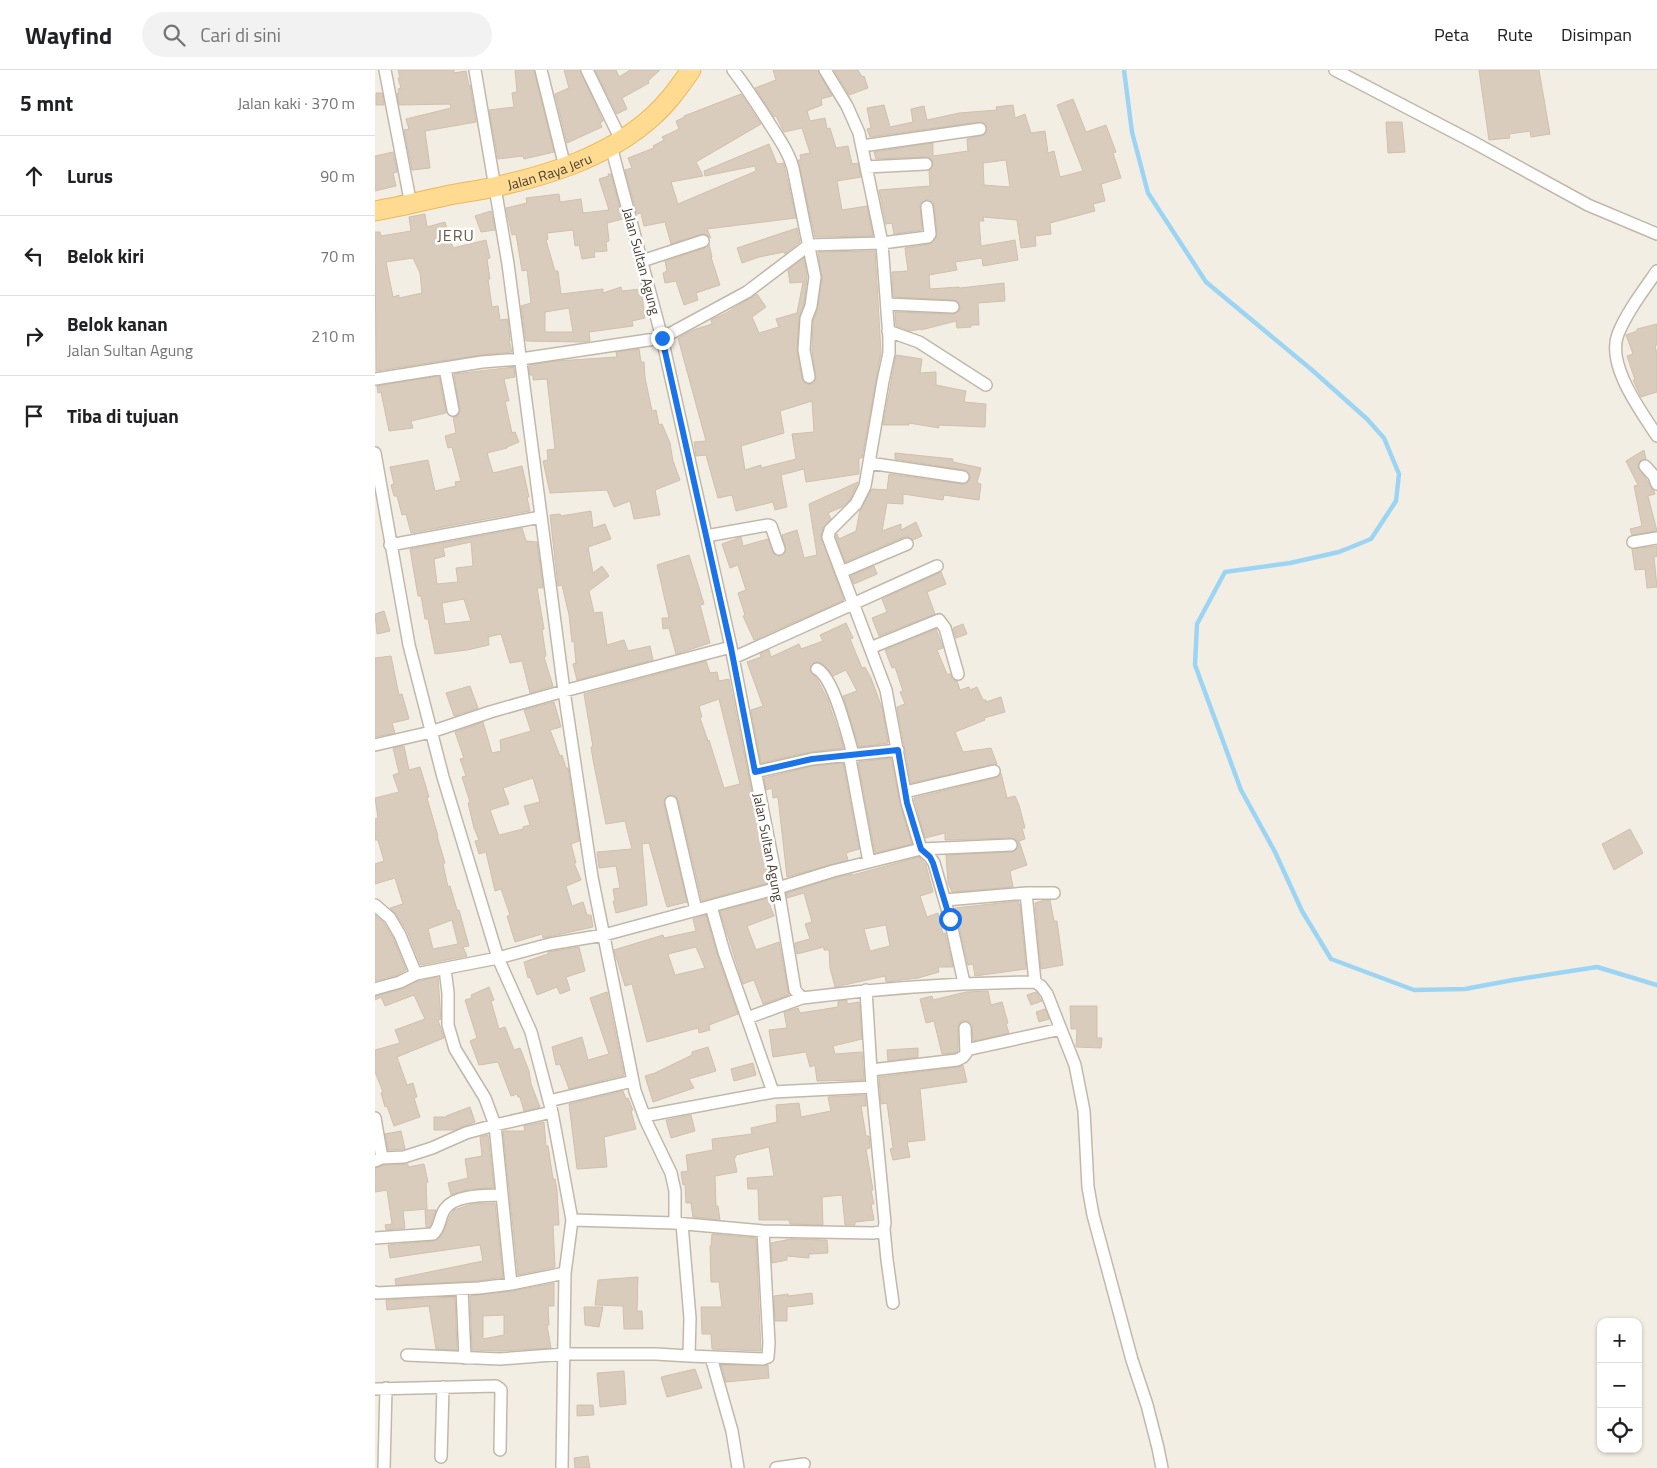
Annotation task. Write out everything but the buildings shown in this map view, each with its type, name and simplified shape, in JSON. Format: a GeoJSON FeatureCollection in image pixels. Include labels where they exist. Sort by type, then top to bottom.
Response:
{"type":"FeatureCollection","features":[{"type":"Feature","properties":{"kind":"main road","name":"Jalan Raya Jeru"},"geometry":{"type":"LineString","coordinates":[[375,212],[495,187],[539,176],[565,167],[616,143],[659,111],[691,70]]}},
{"type":"Feature","properties":{"kind":"street"},"geometry":{"type":"LineString","coordinates":[[385,70],[411,205]]}},
{"type":"Feature","properties":{"kind":"street"},"geometry":{"type":"LineString","coordinates":[[475,70],[521,360],[529,434],[564,690],[593,877],[635,1091],[644,1116],[671,1173],[675,1191],[691,1318],[689,1356]]}},
{"type":"Feature","properties":{"kind":"street"},"geometry":{"type":"LineString","coordinates":[[541,70],[565,167]]}},
{"type":"Feature","properties":{"kind":"street","name":"Jalan Sultan Agung"},"geometry":{"type":"LineString","coordinates":[[587,70],[616,143],[642,261],[662,338],[732,653],[795,990],[802,998]]}},
{"type":"Feature","properties":{"kind":"street"},"geometry":{"type":"LineString","coordinates":[[733,70],[749,90],[790,158],[815,277],[811,306],[806,320],[804,350],[809,377]]}},
{"type":"Feature","properties":{"kind":"street"},"geometry":{"type":"LineString","coordinates":[[825,70],[855,122],[862,146],[882,243],[889,335],[889,353],[865,486],[856,504],[829,530],[829,537],[886,690],[905,792],[921,849],[930,857],[933,863],[945,900],[964,983]]}},
{"type":"Feature","properties":{"kind":"street"},"geometry":{"type":"LineString","coordinates":[[1335,70],[1473,142],[1587,205],[1657,234]]}},
{"type":"Feature","properties":{"kind":"street"},"geometry":{"type":"LineString","coordinates":[[862,146],[980,129]]}},
{"type":"Feature","properties":{"kind":"street"},"geometry":{"type":"LineString","coordinates":[[866,167],[926,164]]}},
{"type":"Feature","properties":{"kind":"street"},"geometry":{"type":"LineString","coordinates":[[375,379],[483,362],[521,360],[662,338],[747,292],[809,246],[882,243],[928,237],[930,234],[927,207]]}},
{"type":"Feature","properties":{"kind":"street"},"geometry":{"type":"LineString","coordinates":[[642,261],[703,241]]}},
{"type":"Feature","properties":{"kind":"street"},"geometry":{"type":"LineString","coordinates":[[1657,271],[1632,308],[1618,335],[1615,348],[1619,370],[1657,436]]}},
{"type":"Feature","properties":{"kind":"street"},"geometry":{"type":"LineString","coordinates":[[887,304],[953,307]]}},
{"type":"Feature","properties":{"kind":"street"},"geometry":{"type":"LineString","coordinates":[[889,335],[919,342],[986,385]]}},
{"type":"Feature","properties":{"kind":"street"},"geometry":{"type":"LineString","coordinates":[[445,368],[453,410]]}},
{"type":"Feature","properties":{"kind":"street"},"geometry":{"type":"LineString","coordinates":[[375,453],[380,519],[390,545],[409,646],[431,732],[443,778],[498,958],[531,1032],[551,1107],[572,1220],[565,1273],[562,1468]]}},
{"type":"Feature","properties":{"kind":"street"},"geometry":{"type":"LineString","coordinates":[[869,463],[963,477]]}},
{"type":"Feature","properties":{"kind":"street"},"geometry":{"type":"LineString","coordinates":[[1645,466],[1654,476],[1657,484]]}},
{"type":"Feature","properties":{"kind":"street"},"geometry":{"type":"LineString","coordinates":[[390,545],[541,517]]}},
{"type":"Feature","properties":{"kind":"street"},"geometry":{"type":"LineString","coordinates":[[706,536],[768,525],[771,526],[774,532],[779,549]]}},
{"type":"Feature","properties":{"kind":"street"},"geometry":{"type":"LineString","coordinates":[[1633,542],[1657,538]]}},
{"type":"Feature","properties":{"kind":"street"},"geometry":{"type":"LineString","coordinates":[[841,572],[907,544]]}},
{"type":"Feature","properties":{"kind":"street"},"geometry":{"type":"LineString","coordinates":[[375,745],[431,732],[564,690],[732,653],[854,605],[937,566]]}},
{"type":"Feature","properties":{"kind":"street"},"geometry":{"type":"LineString","coordinates":[[870,648],[939,620],[945,628],[958,674]]}},
{"type":"Feature","properties":{"kind":"street"},"geometry":{"type":"LineString","coordinates":[[817,668],[826,677],[845,726],[869,862]]}},
{"type":"Feature","properties":{"kind":"street"},"geometry":{"type":"LineString","coordinates":[[755,772],[812,759],[898,750]]}},
{"type":"Feature","properties":{"kind":"street"},"geometry":{"type":"LineString","coordinates":[[905,792],[994,771]]}},
{"type":"Feature","properties":{"kind":"street"},"geometry":{"type":"LineString","coordinates":[[671,802],[696,910]]}},
{"type":"Feature","properties":{"kind":"street"},"geometry":{"type":"LineString","coordinates":[[375,989],[416,974],[498,958],[550,944],[604,935],[921,849],[1011,845]]}},
{"type":"Feature","properties":{"kind":"street"},"geometry":{"type":"LineString","coordinates":[[945,900],[1026,893],[1054,893]]}},
{"type":"Feature","properties":{"kind":"street"},"geometry":{"type":"LineString","coordinates":[[1026,893],[1035,982]]}},
{"type":"Feature","properties":{"kind":"street"},"geometry":{"type":"LineString","coordinates":[[375,905],[390,918],[400,935],[416,974]]}},
{"type":"Feature","properties":{"kind":"street"},"geometry":{"type":"LineString","coordinates":[[711,906],[724,952],[773,1092]]}},
{"type":"Feature","properties":{"kind":"street"},"geometry":{"type":"LineString","coordinates":[[445,969],[449,994],[448,1025],[455,1049],[485,1098],[495,1125],[511,1284]]}},
{"type":"Feature","properties":{"kind":"street"},"geometry":{"type":"LineString","coordinates":[[747,1018],[802,998],[866,990],[964,983],[1035,982],[1041,986],[1047,994],[1075,1065],[1083,1111],[1088,1187],[1093,1215],[1132,1360],[1149,1414],[1162,1468]]}},
{"type":"Feature","properties":{"kind":"street"},"geometry":{"type":"LineString","coordinates":[[866,990],[884,1229],[893,1303]]}},
{"type":"Feature","properties":{"kind":"street"},"geometry":{"type":"LineString","coordinates":[[871,1070],[957,1060],[966,1053],[965,1028]]}},
{"type":"Feature","properties":{"kind":"street"},"geometry":{"type":"LineString","coordinates":[[966,1050],[1061,1030]]}},
{"type":"Feature","properties":{"kind":"street"},"geometry":{"type":"LineString","coordinates":[[375,1118],[379,1160],[404,1157],[432,1148],[466,1133],[633,1081]]}},
{"type":"Feature","properties":{"kind":"street"},"geometry":{"type":"LineString","coordinates":[[644,1116],[773,1092],[872,1087]]}},
{"type":"Feature","properties":{"kind":"street"},"geometry":{"type":"LineString","coordinates":[[375,1238],[433,1234],[437,1230],[444,1209],[450,1204],[470,1197],[501,1195]]}},
{"type":"Feature","properties":{"kind":"street"},"geometry":{"type":"LineString","coordinates":[[572,1220],[679,1224],[763,1231],[873,1233],[881,1232],[884,1229]]}},
{"type":"Feature","properties":{"kind":"street"},"geometry":{"type":"LineString","coordinates":[[407,1355],[500,1359],[565,1354],[656,1354],[763,1359],[767,1357],[769,1342],[763,1231]]}},
{"type":"Feature","properties":{"kind":"street"},"geometry":{"type":"LineString","coordinates":[[375,1292],[511,1284],[565,1273]]}},
{"type":"Feature","properties":{"kind":"street"},"geometry":{"type":"LineString","coordinates":[[462,1288],[465,1358]]}},
{"type":"Feature","properties":{"kind":"street"},"geometry":{"type":"LineString","coordinates":[[711,1357],[732,1432],[738,1468]]}},
{"type":"Feature","properties":{"kind":"street"},"geometry":{"type":"LineString","coordinates":[[385,1468],[380,1389],[496,1386],[499,1388],[500,1450]]}},
{"type":"Feature","properties":{"kind":"street"},"geometry":{"type":"LineString","coordinates":[[441,1458],[443,1387]]}},
{"type":"Feature","properties":{"kind":"street"},"geometry":{"type":"LineString","coordinates":[[776,1468],[805,1464]]}},
{"type":"Feature","properties":{"kind":"waterway"},"geometry":{"type":"LineString","coordinates":[[1124,70],[1132,132],[1148,193],[1206,282],[1312,370],[1367,419],[1384,438],[1399,474],[1396,501],[1371,539],[1339,552],[1290,563],[1225,572],[1197,624],[1195,665],[1241,790],[1275,852],[1302,911],[1331,959],[1414,990],[1465,989],[1597,967],[1657,985]]}},
{"type":"Feature","properties":{"kind":"district","name":"JERU"},"geometry":{"type":"Point","coordinates":[456,235]}},
{"type":"Feature","properties":{"kind":"route"},"geometry":{"type":"LineString","coordinates":[[662,338],[731,648],[755,772],[812,759],[898,750],[907,803],[921,849],[930,857],[933,863],[950,919]]}}]}
